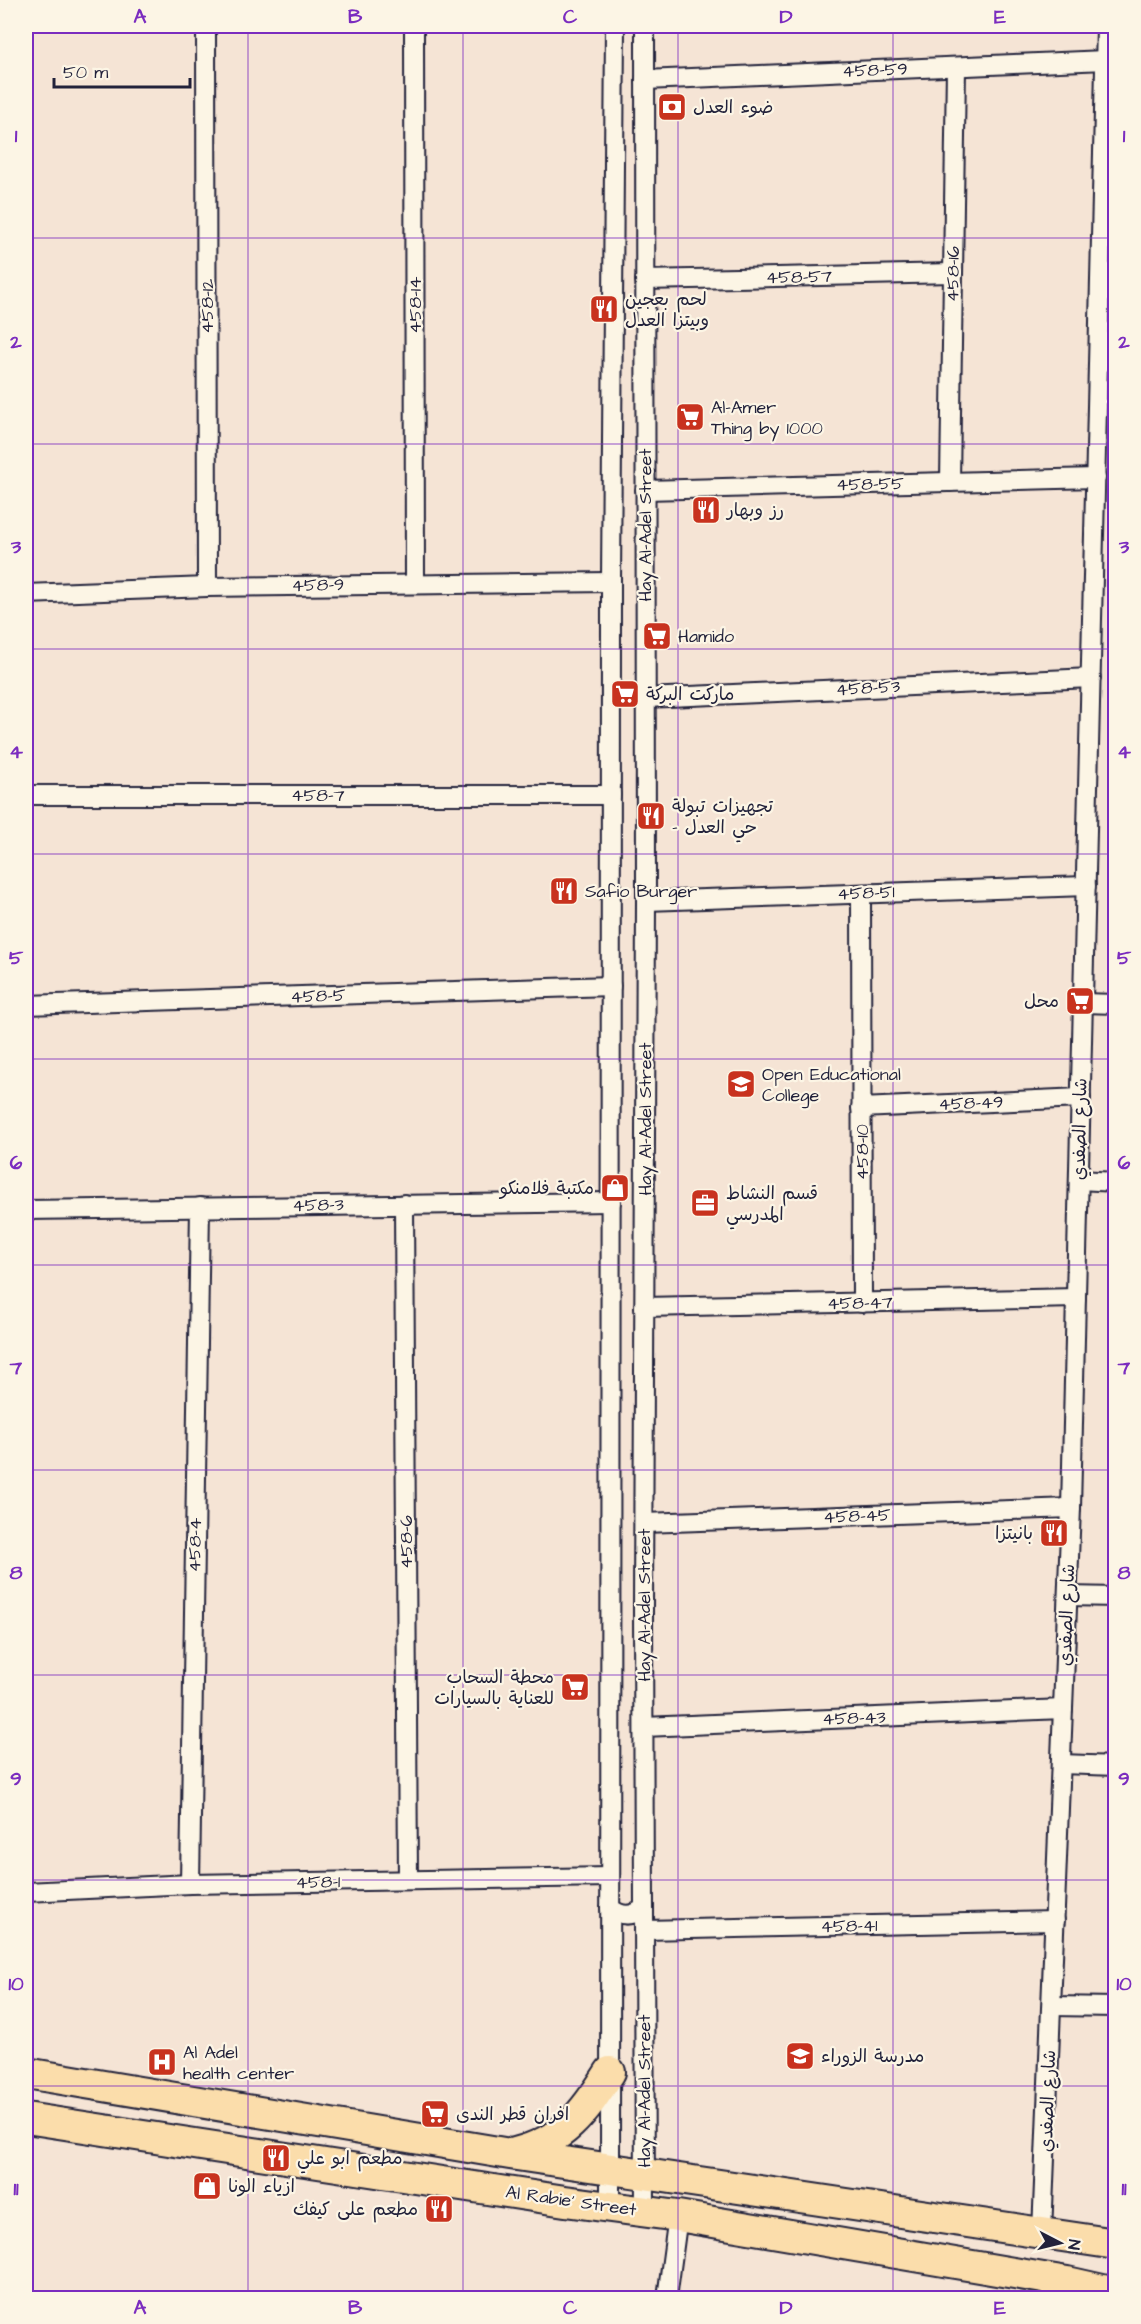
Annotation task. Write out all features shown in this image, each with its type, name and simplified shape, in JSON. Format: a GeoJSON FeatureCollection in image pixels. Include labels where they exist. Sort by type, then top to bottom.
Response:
{"type":"FeatureCollection","features":[{"type":"Feature","properties":{"kind":"main road"},"geometry":{"type":"LineString","coordinates":[[510,2154],[537,2147],[562,2131],[592,2100],[610,2072]]}},
{"type":"Feature","properties":{"kind":"main road","name":"Al Rabie' Street"},"geometry":{"type":"LineString","coordinates":[[26,2073],[510,2154],[1116,2244]]}},
{"type":"Feature","properties":{"kind":"main road","name":"Al Rabie' Street"},"geometry":{"type":"LineString","coordinates":[[26,2118],[678,2216],[1067,2290],[1116,2293]]}},
{"type":"Feature","properties":{"kind":"street","name":"458-12"},"geometry":{"type":"LineString","coordinates":[[207,26],[207,587]]}},
{"type":"Feature","properties":{"kind":"street","name":"458-14"},"geometry":{"type":"LineString","coordinates":[[414,26],[416,584]]}},
{"type":"Feature","properties":{"kind":"street","name":"Hay Al-Adel Street"},"geometry":{"type":"LineString","coordinates":[[610,2206],[611,582],[615,26]]}},
{"type":"Feature","properties":{"kind":"street","name":"Hay Al-Adel Street"},"geometry":{"type":"LineString","coordinates":[[645,26],[646,901],[643,1609],[645,2212]]}},
{"type":"Feature","properties":{"kind":"street","name":"شارع الصفدي"},"geometry":{"type":"LineString","coordinates":[[1042,2233],[1071,1508],[1106,26]]}},
{"type":"Feature","properties":{"kind":"street","name":"458-59"},"geometry":{"type":"LineString","coordinates":[[645,80],[1105,60]]}},
{"type":"Feature","properties":{"kind":"street","name":"458-16"},"geometry":{"type":"LineString","coordinates":[[950,482],[956,67]]}},
{"type":"Feature","properties":{"kind":"street","name":"458-57"},"geometry":{"type":"LineString","coordinates":[[645,280],[953,273]]}},
{"type":"Feature","properties":{"kind":"street"},"geometry":{"type":"LineString","coordinates":[[613,365],[644,364]]}},
{"type":"Feature","properties":{"kind":"street"},"geometry":{"type":"LineString","coordinates":[[1097,428],[1116,429]]}},
{"type":"Feature","properties":{"kind":"street","name":"458-55"},"geometry":{"type":"LineString","coordinates":[[645,490],[1096,478]]}},
{"type":"Feature","properties":{"kind":"street","name":"458-9"},"geometry":{"type":"LineString","coordinates":[[26,594],[207,587],[611,582]]}},
{"type":"Feature","properties":{"kind":"street","name":"458-53"},"geometry":{"type":"LineString","coordinates":[[645,698],[1091,678]]}},
{"type":"Feature","properties":{"kind":"street","name":"458-7"},"geometry":{"type":"LineString","coordinates":[[26,795],[611,795]]}},
{"type":"Feature","properties":{"kind":"street","name":"458-51"},"geometry":{"type":"LineString","coordinates":[[646,901],[1086,886]]}},
{"type":"Feature","properties":{"kind":"street","name":"458-10"},"geometry":{"type":"LineString","coordinates":[[861,894],[862,1303]]}},
{"type":"Feature","properties":{"kind":"street","name":"458-5"},"geometry":{"type":"LineString","coordinates":[[26,1005],[611,986]]}},
{"type":"Feature","properties":{"kind":"street"},"geometry":{"type":"LineString","coordinates":[[1083,1003],[1116,1004]]}},
{"type":"Feature","properties":{"kind":"street","name":"458-49"},"geometry":{"type":"LineString","coordinates":[[861,1108],[1081,1098]]}},
{"type":"Feature","properties":{"kind":"street"},"geometry":{"type":"LineString","coordinates":[[1079,1180],[1116,1182]]}},
{"type":"Feature","properties":{"kind":"street","name":"458-3"},"geometry":{"type":"LineString","coordinates":[[26,1210],[611,1202]]}},
{"type":"Feature","properties":{"kind":"street","name":"458-6"},"geometry":{"type":"LineString","coordinates":[[404,1204],[408,1880]]}},
{"type":"Feature","properties":{"kind":"street","name":"458-4"},"geometry":{"type":"LineString","coordinates":[[190,1884],[200,1206]]}},
{"type":"Feature","properties":{"kind":"street","name":"458-47"},"geometry":{"type":"LineString","coordinates":[[645,1307],[1076,1298]]}},
{"type":"Feature","properties":{"kind":"street","name":"458-45"},"geometry":{"type":"LineString","coordinates":[[644,1523],[1071,1508]]}},
{"type":"Feature","properties":{"kind":"street"},"geometry":{"type":"LineString","coordinates":[[1068,1596],[1116,1597]]}},
{"type":"Feature","properties":{"kind":"street"},"geometry":{"type":"LineString","coordinates":[[610,1609],[643,1609]]}},
{"type":"Feature","properties":{"kind":"street","name":"458-43"},"geometry":{"type":"LineString","coordinates":[[644,1726],[1064,1709]]}},
{"type":"Feature","properties":{"kind":"street"},"geometry":{"type":"LineString","coordinates":[[1061,1764],[1116,1766]]}},
{"type":"Feature","properties":{"kind":"street","name":"458-1"},"geometry":{"type":"LineString","coordinates":[[26,1892],[190,1884],[610,1877]]}},
{"type":"Feature","properties":{"kind":"street"},"geometry":{"type":"LineString","coordinates":[[610,1908],[623,1915],[631,1915],[644,1908]]}},
{"type":"Feature","properties":{"kind":"street","name":"458-41"},"geometry":{"type":"LineString","coordinates":[[644,1930],[1055,1921]]}},
{"type":"Feature","properties":{"kind":"street"},"geometry":{"type":"LineString","coordinates":[[1052,2006],[1116,2007]]}},
{"type":"Feature","properties":{"kind":"street"},"geometry":{"type":"LineString","coordinates":[[667,2298],[678,2216]]}},
{"type":"Feature","properties":{"kind":"place","name":"ضوء العدل"},"geometry":{"type":"Point","coordinates":[672,107]}},
{"type":"Feature","properties":{"kind":"place","name":"لحم بعجين وبيتزا العدل"},"geometry":{"type":"Point","coordinates":[604,309]}},
{"type":"Feature","properties":{"kind":"place","name":"Al-Amer Thing by 1000"},"geometry":{"type":"Point","coordinates":[690,417]}},
{"type":"Feature","properties":{"kind":"place","name":"رز وبهار"},"geometry":{"type":"Point","coordinates":[706,510]}},
{"type":"Feature","properties":{"kind":"place","name":"Hamido"},"geometry":{"type":"Point","coordinates":[657,636]}},
{"type":"Feature","properties":{"kind":"place","name":"ماركت البركة"},"geometry":{"type":"Point","coordinates":[625,694]}},
{"type":"Feature","properties":{"kind":"place","name":"تجهيزات تبولة - حي العدل"},"geometry":{"type":"Point","coordinates":[651,816]}},
{"type":"Feature","properties":{"kind":"place","name":"Safio Burger"},"geometry":{"type":"Point","coordinates":[564,891]}},
{"type":"Feature","properties":{"kind":"place","name":"محل"},"geometry":{"type":"Point","coordinates":[1080,1001]}},
{"type":"Feature","properties":{"kind":"place","name":"Open Educational College"},"geometry":{"type":"Point","coordinates":[741,1084]}},
{"type":"Feature","properties":{"kind":"place","name":"مكتبة فلامنكو"},"geometry":{"type":"Point","coordinates":[615,1188]}},
{"type":"Feature","properties":{"kind":"place","name":"قسم النشاط المدرسي"},"geometry":{"type":"Point","coordinates":[705,1203]}},
{"type":"Feature","properties":{"kind":"place","name":"بانيتزا"},"geometry":{"type":"Point","coordinates":[1054,1533]}},
{"type":"Feature","properties":{"kind":"place","name":"محطة السحاب للعناية بالسيارات"},"geometry":{"type":"Point","coordinates":[575,1687]}},
{"type":"Feature","properties":{"kind":"place","name":"مدرسة الزوراء"},"geometry":{"type":"Point","coordinates":[800,2056]}},
{"type":"Feature","properties":{"kind":"place","name":"Al Adel health center"},"geometry":{"type":"Point","coordinates":[162,2062]}},
{"type":"Feature","properties":{"kind":"place","name":"افران قطر الندى"},"geometry":{"type":"Point","coordinates":[435,2114]}},
{"type":"Feature","properties":{"kind":"place","name":"مطعم ابو علي"},"geometry":{"type":"Point","coordinates":[276,2158]}},
{"type":"Feature","properties":{"kind":"place","name":"ازياء الونا"},"geometry":{"type":"Point","coordinates":[207,2186]}},
{"type":"Feature","properties":{"kind":"place","name":"مطعم على كيفك"},"geometry":{"type":"Point","coordinates":[439,2209]}}]}
